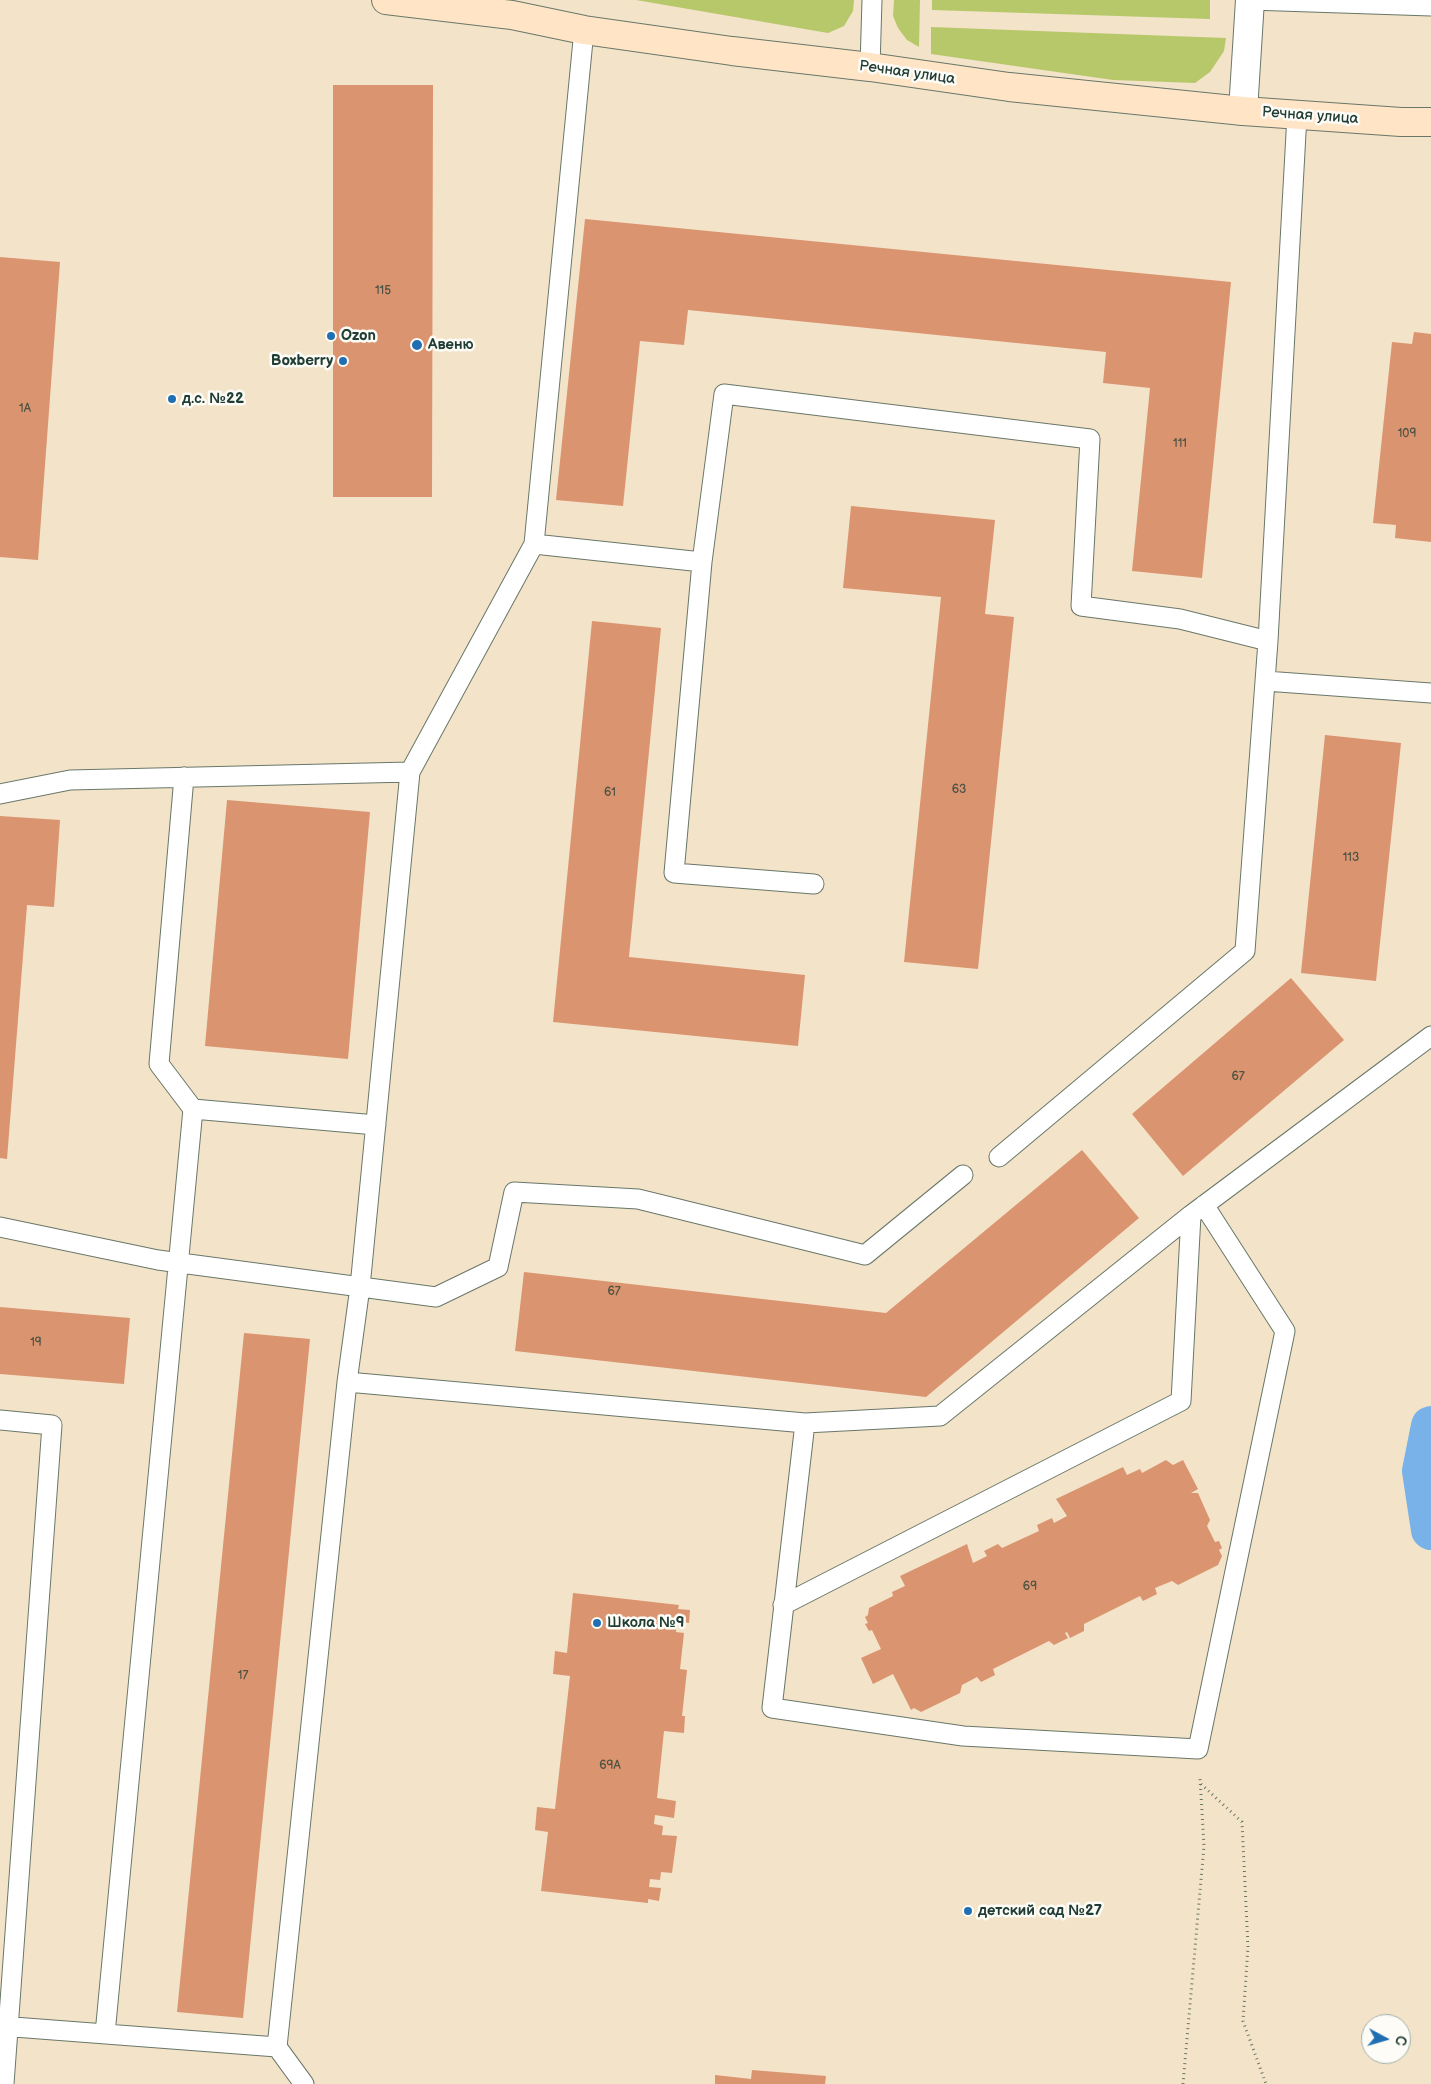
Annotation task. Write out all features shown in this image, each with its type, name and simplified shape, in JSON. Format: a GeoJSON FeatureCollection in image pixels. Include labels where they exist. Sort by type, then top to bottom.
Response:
{"type":"FeatureCollection","features":[{"type":"Feature","properties":{"kind":"street","name":"Речная улица"},"geometry":{"type":"LineString","coordinates":[[386,0],[512,8],[584,30],[1009,87],[1243,111],[1431,122]]}},
{"type":"Feature","properties":{"kind":"street"},"geometry":{"type":"LineString","coordinates":[[1243,111],[1250,0]]}},
{"type":"Feature","properties":{"kind":"lane"},"geometry":{"type":"LineString","coordinates":[[870,68],[872,0]]}},
{"type":"Feature","properties":{"kind":"lane"},"geometry":{"type":"LineString","coordinates":[[1250,0],[1431,6]]}},
{"type":"Feature","properties":{"kind":"lane"},"geometry":{"type":"LineString","coordinates":[[304,2084],[277,2047],[347,1382],[360,1287],[410,772],[534,544],[584,30]]}},
{"type":"Feature","properties":{"kind":"lane"},"geometry":{"type":"LineString","coordinates":[[999,1157],[1245,951],[1268,641],[1297,115]]}},
{"type":"Feature","properties":{"kind":"lane"},"geometry":{"type":"LineString","coordinates":[[814,884],[674,874],[702,562],[724,394],[1090,439],[1081,606],[1180,619],[1268,641]]}},
{"type":"Feature","properties":{"kind":"lane"},"geometry":{"type":"LineString","coordinates":[[534,544],[702,562]]}},
{"type":"Feature","properties":{"kind":"lane"},"geometry":{"type":"LineString","coordinates":[[1265,680],[1431,693]]}},
{"type":"Feature","properties":{"kind":"lane"},"geometry":{"type":"LineString","coordinates":[[0,794],[70,780],[410,772]]}},
{"type":"Feature","properties":{"kind":"lane"},"geometry":{"type":"LineString","coordinates":[[105,2034],[193,1109],[159,1064],[184,777]]}},
{"type":"Feature","properties":{"kind":"lane"},"geometry":{"type":"LineString","coordinates":[[347,1382],[805,1423],[940,1416],[1198,1210],[1431,1036]]}},
{"type":"Feature","properties":{"kind":"lane"},"geometry":{"type":"LineString","coordinates":[[193,1109],[376,1125]]}},
{"type":"Feature","properties":{"kind":"lane"},"geometry":{"type":"LineString","coordinates":[[0,1227],[178,1263],[436,1297],[498,1267],[514,1192],[638,1199],[865,1255],[963,1175]]}},
{"type":"Feature","properties":{"kind":"lane"},"geometry":{"type":"LineString","coordinates":[[783,1605],[1182,1401],[1198,1210]]}},
{"type":"Feature","properties":{"kind":"lane"},"geometry":{"type":"LineString","coordinates":[[805,1423],[772,1708],[963,1736],[1198,1749],[1285,1330],[1198,1210]]}},
{"type":"Feature","properties":{"kind":"lane"},"geometry":{"type":"LineString","coordinates":[[0,1420],[52,1425],[4,2026],[4,2084]]}},
{"type":"Feature","properties":{"kind":"lane"},"geometry":{"type":"LineString","coordinates":[[4,2026],[277,2047]]}},
{"type":"Feature","properties":{"kind":"path"},"geometry":{"type":"LineString","coordinates":[[1184,2084],[1204,1846],[1198,1749]]}},
{"type":"Feature","properties":{"kind":"path"},"geometry":{"type":"LineString","coordinates":[[1200,1784],[1242,1822],[1248,1947],[1243,2021],[1266,2084]]}},
{"type":"Feature","properties":{"kind":"green space"},"geometry":{"type":"Polygon","coordinates":[[[636,0],[854,0],[853,11],[844,26],[828,33],[636,0]]]}},
{"type":"Feature","properties":{"kind":"green space"},"geometry":{"type":"Polygon","coordinates":[[[894,0],[920,0],[919,47],[907,40],[898,28],[893,16],[894,0]]]}},
{"type":"Feature","properties":{"kind":"green space"},"geometry":{"type":"Polygon","coordinates":[[[932,0],[1210,0],[1210,19],[932,10],[932,0]]]}},
{"type":"Feature","properties":{"kind":"green space"},"geometry":{"type":"Polygon","coordinates":[[[931,27],[1226,38],[1224,51],[1210,72],[1195,83],[1113,80],[931,54],[931,27]]]}},
{"type":"Feature","properties":{"kind":"building"},"geometry":{"type":"Polygon","coordinates":[[[333,85],[433,85],[432,497],[333,497],[333,85]]]}},
{"type":"Feature","properties":{"kind":"building"},"geometry":{"type":"Polygon","coordinates":[[[585,219],[1231,282],[1202,578],[1132,571],[1150,388],[1103,383],[1106,352],[688,310],[684,345],[640,341],[623,506],[556,500],[585,219]]]}},
{"type":"Feature","properties":{"kind":"building"},"geometry":{"type":"Polygon","coordinates":[[[0,257],[60,262],[38,560],[0,557],[0,257]]]}},
{"type":"Feature","properties":{"kind":"building"},"geometry":{"type":"Polygon","coordinates":[[[1414,332],[1431,334],[1431,542],[1395,538],[1396,525],[1373,523],[1392,342],[1412,344],[1414,332]]]}},
{"type":"Feature","properties":{"kind":"building"},"geometry":{"type":"Polygon","coordinates":[[[851,506],[995,520],[985,614],[1014,617],[978,969],[904,962],[941,597],[843,588],[851,506]]]}},
{"type":"Feature","properties":{"kind":"building"},"geometry":{"type":"Polygon","coordinates":[[[592,621],[661,628],[629,957],[805,975],[798,1046],[553,1022],[592,621]]]}},
{"type":"Feature","properties":{"kind":"building"},"geometry":{"type":"Polygon","coordinates":[[[1325,735],[1401,743],[1376,981],[1301,973],[1325,735]]]}},
{"type":"Feature","properties":{"kind":"building"},"geometry":{"type":"Polygon","coordinates":[[[227,800],[370,812],[348,1059],[205,1046],[227,800]]]}},
{"type":"Feature","properties":{"kind":"building"},"geometry":{"type":"Polygon","coordinates":[[[0,816],[60,820],[54,907],[27,905],[7,1159],[0,1158],[0,816]]]}},
{"type":"Feature","properties":{"kind":"building"},"geometry":{"type":"Polygon","coordinates":[[[1291,978],[1344,1040],[1183,1176],[1132,1114],[1291,978]]]}},
{"type":"Feature","properties":{"kind":"building"},"geometry":{"type":"Polygon","coordinates":[[[1082,1150],[1139,1218],[926,1397],[515,1351],[524,1272],[886,1313],[1082,1150]]]}},
{"type":"Feature","properties":{"kind":"building"},"geometry":{"type":"Polygon","coordinates":[[[0,1307],[130,1318],[124,1384],[0,1374],[0,1307]]]}},
{"type":"Feature","properties":{"kind":"building"},"geometry":{"type":"Polygon","coordinates":[[[244,1333],[310,1339],[243,2018],[177,2012],[244,1333]]]}},
{"type":"Feature","properties":{"kind":"building"},"geometry":{"type":"Polygon","coordinates":[[[1166,1460],[1173,1465],[1183,1460],[1198,1489],[1191,1493],[1198,1493],[1210,1520],[1207,1526],[1215,1542],[1219,1541],[1222,1548],[1219,1550],[1222,1556],[1218,1565],[1178,1585],[1172,1581],[1155,1588],[1157,1594],[1143,1601],[1140,1596],[1084,1624],[1084,1631],[1070,1638],[1067,1632],[1065,1633],[1068,1638],[1054,1645],[1049,1641],[993,1669],[995,1675],[981,1682],[977,1677],[962,1685],[960,1693],[921,1712],[914,1708],[911,1710],[893,1674],[873,1684],[861,1658],[881,1649],[872,1630],[869,1631],[865,1624],[868,1623],[865,1617],[868,1615],[869,1608],[893,1596],[892,1592],[905,1586],[900,1576],[967,1544],[973,1563],[987,1556],[984,1551],[998,1544],[1002,1548],[1039,1531],[1037,1525],[1052,1518],[1054,1523],[1067,1516],[1056,1499],[1123,1467],[1127,1475],[1140,1469],[1142,1473],[1166,1460]]]}},
{"type":"Feature","properties":{"kind":"building"},"geometry":{"type":"Polygon","coordinates":[[[573,1593],[679,1605],[678,1609],[690,1610],[689,1623],[677,1621],[676,1632],[684,1633],[680,1669],[687,1670],[682,1716],[685,1716],[684,1733],[664,1731],[657,1798],[676,1801],[674,1818],[655,1815],[654,1824],[663,1826],[662,1835],[677,1836],[672,1873],[661,1872],[660,1880],[650,1879],[649,1887],[661,1888],[659,1901],[648,1899],[648,1903],[541,1891],[548,1832],[535,1830],[537,1807],[555,1809],[570,1676],[553,1674],[555,1651],[567,1653],[573,1593]]]}},
{"type":"Feature","properties":{"kind":"building"},"geometry":{"type":"Polygon","coordinates":[[[752,2070],[826,2076],[825,2084],[715,2084],[715,2075],[751,2079],[752,2070]]]}},
{"type":"Feature","properties":{"kind":"waterway"},"geometry":{"type":"LineString","coordinates":[[1431,1426],[1422,1471],[1431,1530]]}},
{"type":"Feature","properties":{"kind":"place","name":"Ozon"},"geometry":{"type":"Point","coordinates":[331,336]}},
{"type":"Feature","properties":{"kind":"place","name":"Авеню"},"geometry":{"type":"Point","coordinates":[417,345]}},
{"type":"Feature","properties":{"kind":"place","name":"Boxberry"},"geometry":{"type":"Point","coordinates":[343,361]}},
{"type":"Feature","properties":{"kind":"place","name":"д.с. №22"},"geometry":{"type":"Point","coordinates":[172,399]}},
{"type":"Feature","properties":{"kind":"place","name":"Школа №9"},"geometry":{"type":"Point","coordinates":[597,1623]}},
{"type":"Feature","properties":{"kind":"place","name":"детский сад №27"},"geometry":{"type":"Point","coordinates":[968,1911]}}]}
